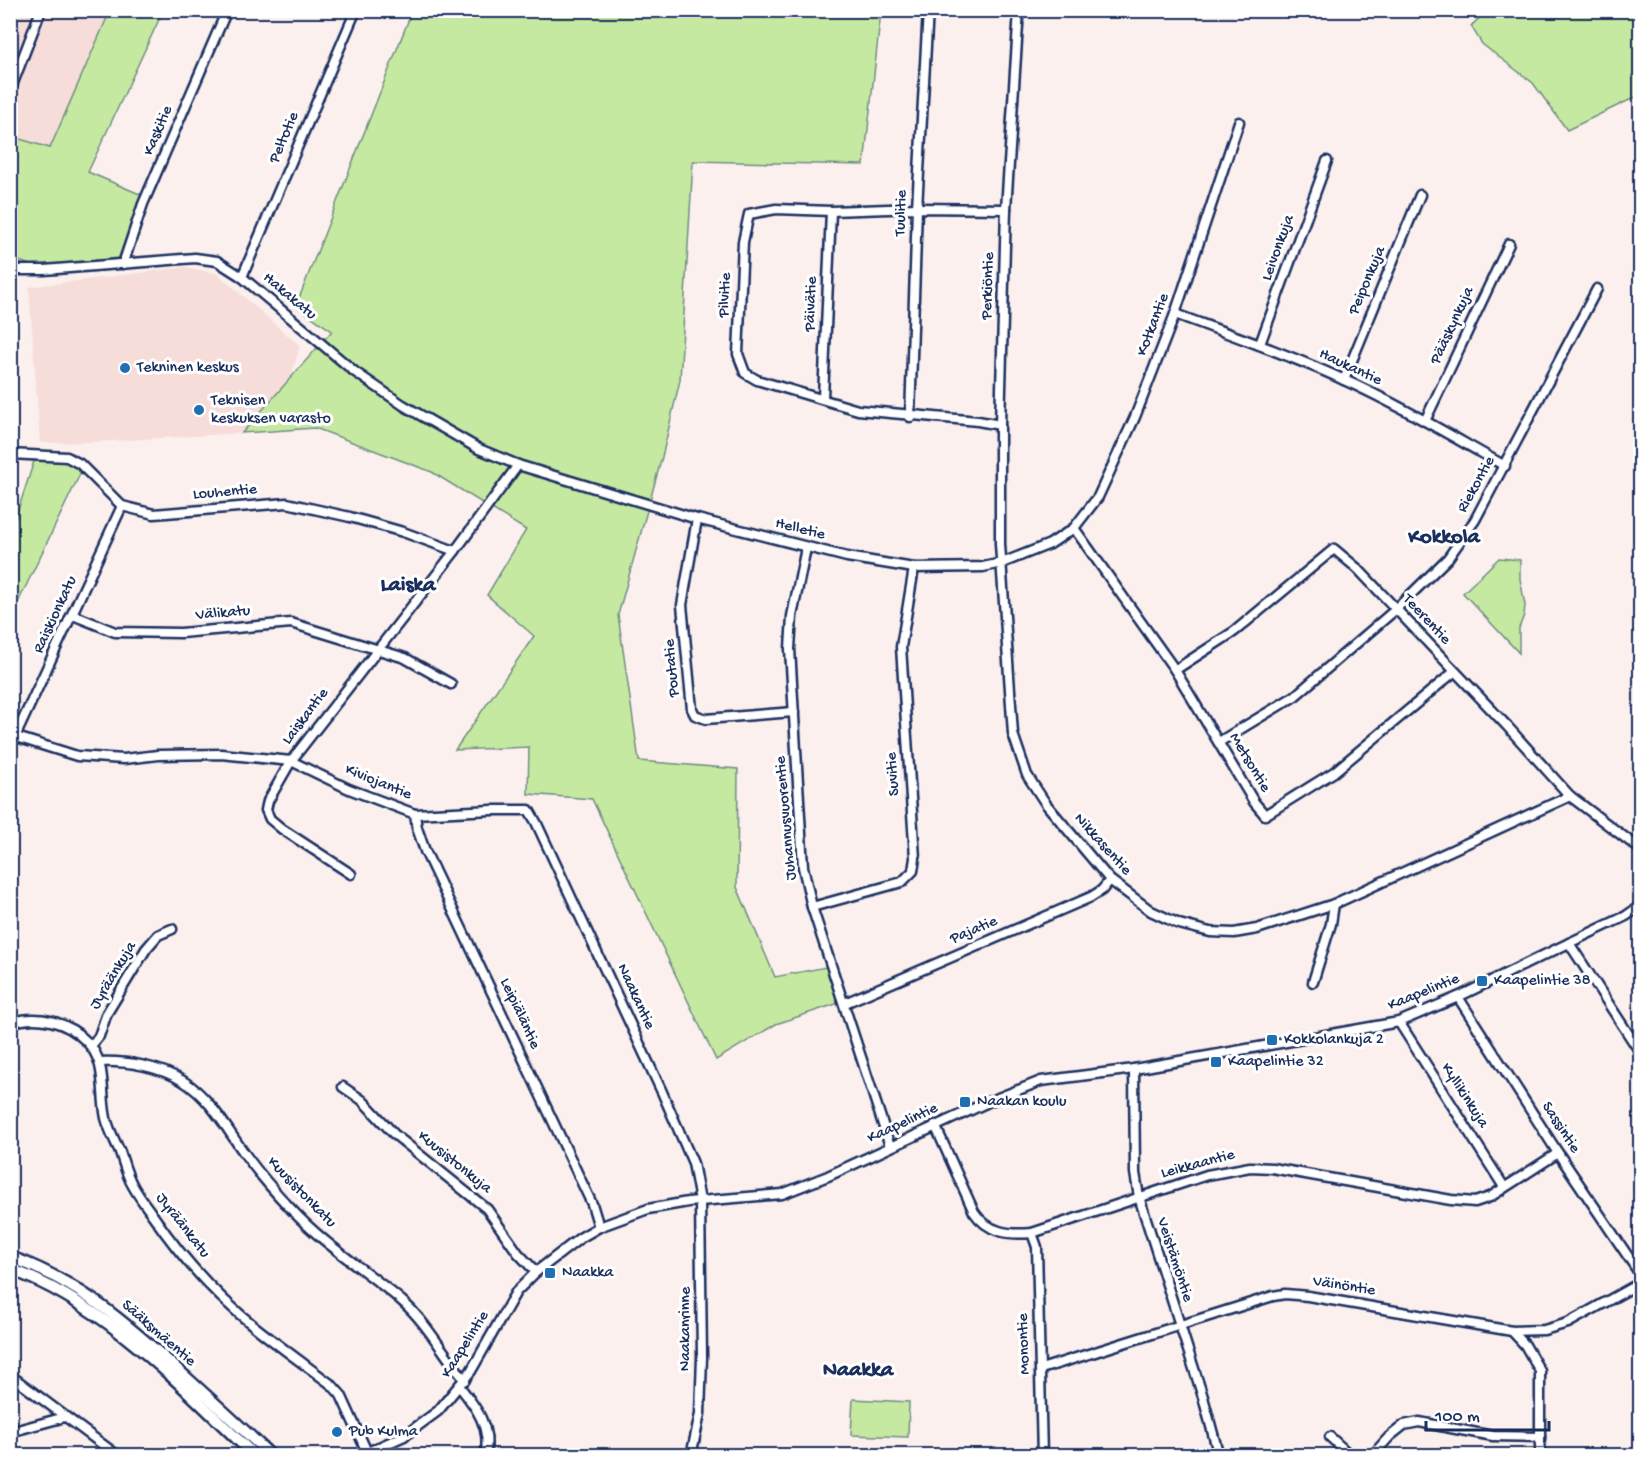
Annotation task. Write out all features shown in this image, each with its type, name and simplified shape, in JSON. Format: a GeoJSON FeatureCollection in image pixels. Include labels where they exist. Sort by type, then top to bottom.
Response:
{"type":"FeatureCollection","features":[{"type":"Feature","properties":{"kind":"main road","name":"Sääksmäentie"},"geometry":{"type":"LineString","coordinates":[[10,1257],[73,1286],[113,1314],[271,1455]]}},
{"type":"Feature","properties":{"kind":"main road","name":"Sääksmäentie"},"geometry":{"type":"LineString","coordinates":[[10,1269],[58,1290],[111,1324],[255,1455]]}},
{"type":"Feature","properties":{"kind":"street"},"geometry":{"type":"LineString","coordinates":[[10,91],[42,10]]}},
{"type":"Feature","properties":{"kind":"street","name":"Kaskitie"},"geometry":{"type":"LineString","coordinates":[[123,264],[143,204],[227,10]]}},
{"type":"Feature","properties":{"kind":"street","name":"Peltotie"},"geometry":{"type":"LineString","coordinates":[[242,277],[356,10]]}},
{"type":"Feature","properties":{"kind":"street","name":"Tuulitie"},"geometry":{"type":"LineString","coordinates":[[910,417],[917,208],[928,10]]}},
{"type":"Feature","properties":{"kind":"street","name":"Perkiöntie"},"geometry":{"type":"LineString","coordinates":[[1002,563],[1000,425],[1006,209],[1019,10]]}},
{"type":"Feature","properties":{"kind":"street","name":"Kotkantie"},"geometry":{"type":"LineString","coordinates":[[1074,528],[1088,512],[1106,481],[1135,417],[1175,314],[1239,122]]}},
{"type":"Feature","properties":{"kind":"street","name":"Leivonkuja"},"geometry":{"type":"LineString","coordinates":[[1260,344],[1327,161]]}},
{"type":"Feature","properties":{"kind":"street","name":"Peiponkuja"},"geometry":{"type":"LineString","coordinates":[[1344,380],[1420,195]]}},
{"type":"Feature","properties":{"kind":"street","name":"Pilvitie"},"geometry":{"type":"LineString","coordinates":[[1000,425],[858,410],[758,380],[745,373],[738,354],[743,242],[749,214],[776,210],[1006,209]]}},
{"type":"Feature","properties":{"kind":"street","name":"Päivätie"},"geometry":{"type":"LineString","coordinates":[[823,399],[831,211]]}},
{"type":"Feature","properties":{"kind":"street","name":"Pääskynkuja"},"geometry":{"type":"LineString","coordinates":[[1425,421],[1509,244]]}},
{"type":"Feature","properties":{"kind":"street","name":"Hakakatu"},"geometry":{"type":"LineString","coordinates":[[10,268],[32,270],[208,258],[217,261],[242,277],[376,387],[480,449],[518,465]]}},
{"type":"Feature","properties":{"kind":"street","name":"Riekontie"},"geometry":{"type":"LineString","coordinates":[[1219,742],[1295,696],[1395,610],[1448,558],[1475,520],[1597,290]]}},
{"type":"Feature","properties":{"kind":"street","name":"Haukantie"},"geometry":{"type":"LineString","coordinates":[[1175,314],[1260,344],[1344,380],[1425,421],[1504,466]]}},
{"type":"Feature","properties":{"kind":"street"},"geometry":{"type":"LineString","coordinates":[[10,454],[67,458],[81,464],[122,506]]}},
{"type":"Feature","properties":{"kind":"street","name":"Helletie"},"geometry":{"type":"LineString","coordinates":[[518,465],[697,519],[806,548],[914,568],[983,567],[1002,563],[1050,544],[1074,528]]}},
{"type":"Feature","properties":{"kind":"street","name":"Laiskantie"},"geometry":{"type":"LineString","coordinates":[[13,736],[76,756],[124,759],[191,753],[291,762],[455,551],[518,465]]}},
{"type":"Feature","properties":{"kind":"street","name":"Louhentie"},"geometry":{"type":"LineString","coordinates":[[122,506],[154,514],[287,503],[371,523],[455,551]]}},
{"type":"Feature","properties":{"kind":"street","name":"Raiskionkatu"},"geometry":{"type":"LineString","coordinates":[[13,736],[73,615],[122,506]]}},
{"type":"Feature","properties":{"kind":"street","name":"Poutatie"},"geometry":{"type":"LineString","coordinates":[[697,519],[682,605],[692,709],[695,715],[706,719],[794,712]]}},
{"type":"Feature","properties":{"kind":"street","name":"Metsontie"},"geometry":{"type":"LineString","coordinates":[[1074,528],[1175,670],[1254,802],[1265,815],[1334,772],[1454,672]]}},
{"type":"Feature","properties":{"kind":"street","name":"Juhannusvuorentie"},"geometry":{"type":"LineString","coordinates":[[806,548],[792,616],[790,649],[803,867],[812,907],[890,1146]]}},
{"type":"Feature","properties":{"kind":"street","name":"Teerentie"},"geometry":{"type":"LineString","coordinates":[[1175,670],[1235,631],[1334,549],[1359,569],[1570,796],[1641,849]]}},
{"type":"Feature","properties":{"kind":"street","name":"Nikkasentie"},"geometry":{"type":"LineString","coordinates":[[1002,563],[1010,709],[1013,734],[1027,775],[1046,804],[1110,880],[1151,911],[1179,924],[1210,932],[1234,933],[1257,929],[1334,904],[1570,796]]}},
{"type":"Feature","properties":{"kind":"street","name":"Suvitie"},"geometry":{"type":"LineString","coordinates":[[812,907],[902,882],[913,871],[915,858],[901,647],[914,568]]}},
{"type":"Feature","properties":{"kind":"street","name":"Välikatu"},"geometry":{"type":"LineString","coordinates":[[73,615],[115,632],[181,633],[291,623],[353,641],[376,651],[405,658],[452,684]]}},
{"type":"Feature","properties":{"kind":"street"},"geometry":{"type":"LineString","coordinates":[[291,762],[268,801],[266,810],[270,819],[282,830],[351,874]]}},
{"type":"Feature","properties":{"kind":"street","name":"Kiviojantie"},"geometry":{"type":"LineString","coordinates":[[291,762],[349,789],[415,814],[529,810]]}},
{"type":"Feature","properties":{"kind":"street","name":"Naakantie"},"geometry":{"type":"LineString","coordinates":[[529,810],[663,1092],[693,1163],[700,1201]]}},
{"type":"Feature","properties":{"kind":"street","name":"Leipiäläntie"},"geometry":{"type":"LineString","coordinates":[[415,814],[424,851],[592,1204],[599,1227]]}},
{"type":"Feature","properties":{"kind":"street","name":"Pajatie"},"geometry":{"type":"LineString","coordinates":[[845,1004],[1091,897],[1102,890],[1110,880]]}},
{"type":"Feature","properties":{"kind":"street"},"geometry":{"type":"LineString","coordinates":[[1313,982],[1331,924],[1334,904]]}},
{"type":"Feature","properties":{"kind":"street","name":"Kaapelintie"},"geometry":{"type":"LineString","coordinates":[[363,1454],[404,1436],[438,1411],[462,1383],[516,1292],[536,1272],[580,1238],[599,1227],[648,1209],[700,1201],[782,1194],[828,1176],[935,1125],[1032,1083],[1134,1069],[1399,1022],[1458,997],[1626,916],[1641,906]]}},
{"type":"Feature","properties":{"kind":"street","name":"Jyräänkuja"},"geometry":{"type":"LineString","coordinates":[[91,1046],[99,1036],[108,1013],[146,949],[158,935],[172,929]]}},
{"type":"Feature","properties":{"kind":"street"},"geometry":{"type":"LineString","coordinates":[[1569,943],[1641,1052]]}},
{"type":"Feature","properties":{"kind":"street","name":"Sassintie"},"geometry":{"type":"LineString","coordinates":[[1458,997],[1558,1153],[1641,1274]]}},
{"type":"Feature","properties":{"kind":"street","name":"Jyräänkatu"},"geometry":{"type":"LineString","coordinates":[[10,1023],[38,1019],[56,1021],[77,1033],[91,1046],[100,1062],[106,1118],[133,1186],[144,1203],[165,1233],[237,1311],[332,1385],[341,1395],[363,1454]]}},
{"type":"Feature","properties":{"kind":"street","name":"Kyllikinkuja"},"geometry":{"type":"LineString","coordinates":[[1399,1022],[1504,1186]]}},
{"type":"Feature","properties":{"kind":"street","name":"Kuusistonkatu"},"geometry":{"type":"LineString","coordinates":[[100,1062],[119,1061],[159,1070],[183,1081],[200,1093],[212,1106],[265,1180],[293,1211],[319,1237],[404,1303],[426,1326],[482,1418],[488,1445],[485,1455]]}},
{"type":"Feature","properties":{"kind":"street","name":"Veistämöntie"},"geometry":{"type":"LineString","coordinates":[[1134,1069],[1135,1173],[1139,1197],[1203,1397],[1219,1455]]}},
{"type":"Feature","properties":{"kind":"street","name":"Kuusistonkuja"},"geometry":{"type":"LineString","coordinates":[[343,1087],[362,1100],[394,1134],[487,1209],[518,1253],[536,1272]]}},
{"type":"Feature","properties":{"kind":"street","name":"Leikkaantie"},"geometry":{"type":"LineString","coordinates":[[935,1125],[980,1221],[995,1230],[1013,1234],[1032,1233],[1207,1175],[1250,1167],[1272,1168],[1451,1200],[1475,1202],[1490,1197],[1558,1153]]}},
{"type":"Feature","properties":{"kind":"street","name":"Naakanrinne"},"geometry":{"type":"LineString","coordinates":[[691,1455],[700,1414],[702,1357],[700,1201]]}},
{"type":"Feature","properties":{"kind":"street","name":"Monontie"},"geometry":{"type":"LineString","coordinates":[[1032,1233],[1037,1247],[1042,1455]]}},
{"type":"Feature","properties":{"kind":"street","name":"Väinöntie"},"geometry":{"type":"LineString","coordinates":[[1041,1369],[1285,1294],[1512,1331],[1544,1330],[1568,1323],[1641,1283]]}},
{"type":"Feature","properties":{"kind":"street"},"geometry":{"type":"LineString","coordinates":[[1512,1331],[1525,1345],[1540,1371],[1540,1455]]}},
{"type":"Feature","properties":{"kind":"street"},"geometry":{"type":"LineString","coordinates":[[10,1375],[118,1455]]}},
{"type":"Feature","properties":{"kind":"street"},"geometry":{"type":"LineString","coordinates":[[10,1432],[65,1417]]}},
{"type":"Feature","properties":{"kind":"street"},"geometry":{"type":"LineString","coordinates":[[1372,1455],[1404,1425],[1419,1422],[1493,1436],[1540,1437]]}},
{"type":"Feature","properties":{"kind":"street"},"geometry":{"type":"LineString","coordinates":[[1330,1437],[1351,1455]]}},
{"type":"Feature","properties":{"kind":"shaded area"},"geometry":{"type":"Polygon","coordinates":[[[10,11],[110,11],[50,148],[11,136],[10,11]]]}},
{"type":"Feature","properties":{"kind":"shaded area"},"geometry":{"type":"Polygon","coordinates":[[[186,267],[218,274],[300,346],[290,379],[242,433],[97,442],[40,443],[29,287],[186,267]]]}},
{"type":"Feature","properties":{"kind":"green space"},"geometry":{"type":"Polygon","coordinates":[[[110,11],[163,11],[88,172],[142,195],[118,260],[44,270],[11,258],[10,136],[50,148],[110,11]]]}},
{"type":"Feature","properties":{"kind":"green space"},"geometry":{"type":"Polygon","coordinates":[[[412,11],[881,11],[864,165],[693,161],[680,380],[662,457],[618,615],[639,761],[738,769],[737,887],[775,977],[826,967],[839,1003],[776,1024],[716,1060],[592,799],[528,794],[529,747],[455,750],[534,636],[487,595],[526,530],[432,472],[315,428],[242,433],[332,331],[296,306],[412,11]]]}},
{"type":"Feature","properties":{"kind":"green space"},"geometry":{"type":"Polygon","coordinates":[[[1487,11],[1640,11],[1640,95],[1567,130],[1533,83],[1482,44],[1471,26],[1487,11]]]}},
{"type":"Feature","properties":{"kind":"green space"},"geometry":{"type":"Polygon","coordinates":[[[35,458],[66,461],[82,470],[11,617],[11,532],[35,458]]]}},
{"type":"Feature","properties":{"kind":"green space"},"geometry":{"type":"Polygon","coordinates":[[[1499,558],[1520,560],[1520,579],[1525,605],[1519,628],[1519,653],[1463,593],[1499,558]]]}},
{"type":"Feature","properties":{"kind":"green space"},"geometry":{"type":"Polygon","coordinates":[[[853,1399],[909,1402],[908,1437],[851,1435],[853,1399]]]}},
{"type":"Feature","properties":{"kind":"place","name":"Tekninen keskus"},"geometry":{"type":"Point","coordinates":[125,368]}},
{"type":"Feature","properties":{"kind":"place","name":"Teknisen keskuksen varasto"},"geometry":{"type":"Point","coordinates":[199,410]}},
{"type":"Feature","properties":{"kind":"place","name":"Kaapelintie 38"},"geometry":{"type":"Point","coordinates":[1482,981]}},
{"type":"Feature","properties":{"kind":"place","name":"Kokkolankuja 2"},"geometry":{"type":"Point","coordinates":[1272,1040]}},
{"type":"Feature","properties":{"kind":"place","name":"Kaapelintie 32"},"geometry":{"type":"Point","coordinates":[1216,1062]}},
{"type":"Feature","properties":{"kind":"place","name":"Naakan koulu"},"geometry":{"type":"Point","coordinates":[965,1102]}},
{"type":"Feature","properties":{"kind":"place","name":"Naakka"},"geometry":{"type":"Point","coordinates":[550,1273]}},
{"type":"Feature","properties":{"kind":"place","name":"Pub Kulma"},"geometry":{"type":"Point","coordinates":[337,1432]}},
{"type":"Feature","properties":{"kind":"district","name":"Kokkola"},"geometry":{"type":"Point","coordinates":[1444,538]}},
{"type":"Feature","properties":{"kind":"district","name":"Laiska"},"geometry":{"type":"Point","coordinates":[408,586]}},
{"type":"Feature","properties":{"kind":"district","name":"Naakka"},"geometry":{"type":"Point","coordinates":[858,1371]}}]}
